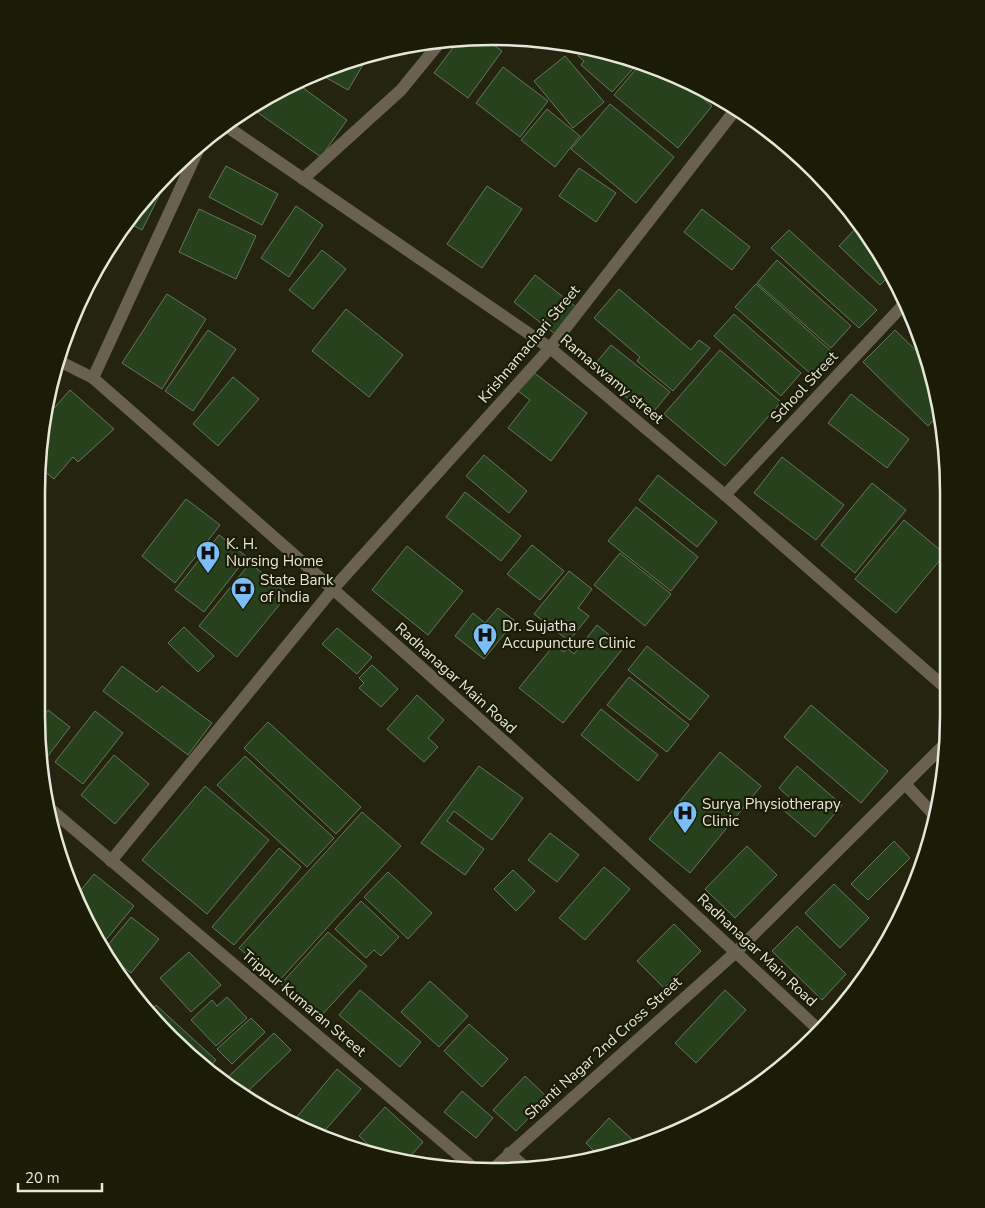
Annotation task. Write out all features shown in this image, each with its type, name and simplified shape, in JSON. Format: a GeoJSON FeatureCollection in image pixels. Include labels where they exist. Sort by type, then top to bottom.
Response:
{"type":"FeatureCollection","features":[{"type":"Feature","properties":{"kind":"street"},"geometry":{"type":"LineString","coordinates":[[303,179],[401,90],[435,49]]}},
{"type":"Feature","properties":{"kind":"street","name":"Krishnamachari Street"},"geometry":{"type":"LineString","coordinates":[[111,861],[333,589],[550,348],[731,114]]}},
{"type":"Feature","properties":{"kind":"street","name":"Ramaswamy street"},"geometry":{"type":"LineString","coordinates":[[230,130],[550,348],[725,495],[940,683]]}},
{"type":"Feature","properties":{"kind":"street"},"geometry":{"type":"LineString","coordinates":[[93,378],[194,159]]}},
{"type":"Feature","properties":{"kind":"street","name":"School Street"},"geometry":{"type":"LineString","coordinates":[[725,495],[900,308]]}},
{"type":"Feature","properties":{"kind":"street","name":"Radhanagar Main Road"},"geometry":{"type":"LineString","coordinates":[[64,364],[93,378],[333,589],[736,952],[815,1026]]}},
{"type":"Feature","properties":{"kind":"street","name":"Shanti Nagar 2nd Cross Street"},"geometry":{"type":"LineString","coordinates":[[499,1163],[736,952],[938,751]]}},
{"type":"Feature","properties":{"kind":"street"},"geometry":{"type":"LineString","coordinates":[[905,784],[929,810]]}},
{"type":"Feature","properties":{"kind":"street","name":"Trippur Kumaran Street"},"geometry":{"type":"LineString","coordinates":[[56,814],[467,1162]]}},
{"type":"Feature","properties":{"kind":"street"},"geometry":{"type":"LineString","coordinates":[[509,1153],[519,1162]]}},
{"type":"Feature","properties":{"kind":"building"},"geometry":{"type":"Polygon","coordinates":[[[494,45],[502,51],[468,98],[434,73],[454,47],[494,45]]]}},
{"type":"Feature","properties":{"kind":"building"},"geometry":{"type":"Polygon","coordinates":[[[580,54],[608,60],[634,68],[612,92],[581,65],[584,61],[578,56],[580,54]]]}},
{"type":"Feature","properties":{"kind":"building"},"geometry":{"type":"Polygon","coordinates":[[[565,56],[604,102],[573,128],[534,81],[565,56]]]}},
{"type":"Feature","properties":{"kind":"building"},"geometry":{"type":"Polygon","coordinates":[[[363,64],[348,90],[326,77],[363,64]]]}},
{"type":"Feature","properties":{"kind":"building"},"geometry":{"type":"Polygon","coordinates":[[[503,67],[548,101],[520,137],[476,103],[503,67]]]}},
{"type":"Feature","properties":{"kind":"building"},"geometry":{"type":"Polygon","coordinates":[[[636,69],[690,91],[712,106],[678,148],[614,95],[636,69]]]}},
{"type":"Feature","properties":{"kind":"building"},"geometry":{"type":"Polygon","coordinates":[[[303,88],[347,120],[321,157],[257,112],[303,88]]]}},
{"type":"Feature","properties":{"kind":"building"},"geometry":{"type":"Polygon","coordinates":[[[610,104],[674,157],[636,203],[571,149],[610,104]]]}},
{"type":"Feature","properties":{"kind":"building"},"geometry":{"type":"Polygon","coordinates":[[[547,109],[580,136],[555,167],[521,140],[547,109]]]}},
{"type":"Feature","properties":{"kind":"building"},"geometry":{"type":"Polygon","coordinates":[[[226,166],[278,194],[262,225],[209,197],[226,166]]]}},
{"type":"Feature","properties":{"kind":"building"},"geometry":{"type":"Polygon","coordinates":[[[579,168],[616,193],[596,222],[559,196],[579,168]]]}},
{"type":"Feature","properties":{"kind":"building"},"geometry":{"type":"Polygon","coordinates":[[[487,186],[522,209],[482,268],[447,244],[487,186]]]}},
{"type":"Feature","properties":{"kind":"building"},"geometry":{"type":"Polygon","coordinates":[[[160,194],[142,230],[133,225],[160,194]]]}},
{"type":"Feature","properties":{"kind":"building"},"geometry":{"type":"Polygon","coordinates":[[[296,206],[323,225],[289,277],[261,258],[296,206]]]}},
{"type":"Feature","properties":{"kind":"building"},"geometry":{"type":"Polygon","coordinates":[[[199,209],[256,236],[236,279],[179,252],[199,209]]]}},
{"type":"Feature","properties":{"kind":"building"},"geometry":{"type":"Polygon","coordinates":[[[702,209],[750,247],[732,270],[684,232],[702,209]]]}},
{"type":"Feature","properties":{"kind":"building"},"geometry":{"type":"Polygon","coordinates":[[[789,230],[877,310],[859,328],[771,248],[789,230]]]}},
{"type":"Feature","properties":{"kind":"building"},"geometry":{"type":"Polygon","coordinates":[[[855,230],[886,279],[880,285],[839,246],[855,230]]]}},
{"type":"Feature","properties":{"kind":"building"},"geometry":{"type":"Polygon","coordinates":[[[322,250],[346,269],[313,309],[289,290],[322,250]]]}},
{"type":"Feature","properties":{"kind":"building"},"geometry":{"type":"Polygon","coordinates":[[[777,260],[851,326],[831,348],[757,283],[777,260]]]}},
{"type":"Feature","properties":{"kind":"building"},"geometry":{"type":"Polygon","coordinates":[[[535,275],[576,307],[555,334],[514,302],[535,275]]]}},
{"type":"Feature","properties":{"kind":"building"},"geometry":{"type":"Polygon","coordinates":[[[756,284],[832,352],[812,375],[735,307],[756,284]]]}},
{"type":"Feature","properties":{"kind":"building"},"geometry":{"type":"Polygon","coordinates":[[[619,289],[691,350],[699,340],[710,348],[673,391],[637,361],[640,357],[594,318],[619,289]]]}},
{"type":"Feature","properties":{"kind":"building"},"geometry":{"type":"Polygon","coordinates":[[[167,294],[206,319],[162,389],[122,363],[167,294]]]}},
{"type":"Feature","properties":{"kind":"building"},"geometry":{"type":"Polygon","coordinates":[[[346,309],[403,355],[369,397],[312,351],[346,309]]]}},
{"type":"Feature","properties":{"kind":"building"},"geometry":{"type":"Polygon","coordinates":[[[734,314],[801,373],[781,396],[714,336],[734,314]]]}},
{"type":"Feature","properties":{"kind":"building"},"geometry":{"type":"Polygon","coordinates":[[[208,330],[236,349],[193,411],[165,391],[208,330]]]}},
{"type":"Feature","properties":{"kind":"building"},"geometry":{"type":"Polygon","coordinates":[[[895,330],[917,351],[925,377],[934,420],[928,426],[863,362],[895,330]]]}},
{"type":"Feature","properties":{"kind":"building"},"geometry":{"type":"Polygon","coordinates":[[[611,345],[670,392],[650,416],[591,369],[611,345]]]}},
{"type":"Feature","properties":{"kind":"building"},"geometry":{"type":"Polygon","coordinates":[[[720,350],[781,402],[725,466],[664,414],[720,350]]]}},
{"type":"Feature","properties":{"kind":"building"},"geometry":{"type":"Polygon","coordinates":[[[533,372],[587,413],[551,461],[508,428],[530,400],[518,391],[533,372]]]}},
{"type":"Feature","properties":{"kind":"building"},"geometry":{"type":"Polygon","coordinates":[[[233,377],[259,399],[218,446],[193,424],[233,377]]]}},
{"type":"Feature","properties":{"kind":"building"},"geometry":{"type":"Polygon","coordinates":[[[70,390],[114,429],[78,462],[73,457],[54,479],[46,472],[53,409],[70,390]]]}},
{"type":"Feature","properties":{"kind":"building"},"geometry":{"type":"Polygon","coordinates":[[[851,394],[909,439],[887,468],[828,423],[851,394]]]}},
{"type":"Feature","properties":{"kind":"building"},"geometry":{"type":"Polygon","coordinates":[[[484,455],[527,491],[509,513],[466,476],[484,455]]]}},
{"type":"Feature","properties":{"kind":"building"},"geometry":{"type":"Polygon","coordinates":[[[782,457],[844,505],[816,540],[754,493],[782,457]]]}},
{"type":"Feature","properties":{"kind":"building"},"geometry":{"type":"Polygon","coordinates":[[[658,475],[717,522],[697,547],[639,500],[658,475]]]}},
{"type":"Feature","properties":{"kind":"building"},"geometry":{"type":"Polygon","coordinates":[[[872,483],[906,510],[855,573],[821,545],[872,483]]]}},
{"type":"Feature","properties":{"kind":"building"},"geometry":{"type":"Polygon","coordinates":[[[465,492],[521,536],[501,561],[446,517],[465,492]]]}},
{"type":"Feature","properties":{"kind":"building"},"geometry":{"type":"Polygon","coordinates":[[[186,499],[220,525],[175,583],[142,556],[186,499]]]}},
{"type":"Feature","properties":{"kind":"building"},"geometry":{"type":"Polygon","coordinates":[[[636,507],[698,557],[671,591],[608,541],[636,507]]]}},
{"type":"Feature","properties":{"kind":"building"},"geometry":{"type":"Polygon","coordinates":[[[904,520],[940,550],[940,560],[896,613],[855,579],[904,520]]]}},
{"type":"Feature","properties":{"kind":"building"},"geometry":{"type":"Polygon","coordinates":[[[219,535],[247,557],[204,612],[175,590],[219,535]]]}},
{"type":"Feature","properties":{"kind":"building"},"geometry":{"type":"Polygon","coordinates":[[[532,545],[564,571],[540,600],[507,574],[532,545]]]}},
{"type":"Feature","properties":{"kind":"building"},"geometry":{"type":"Polygon","coordinates":[[[407,546],[463,591],[428,635],[372,590],[407,546]]]}},
{"type":"Feature","properties":{"kind":"building"},"geometry":{"type":"Polygon","coordinates":[[[620,553],[671,594],[645,626],[594,585],[620,553]]]}},
{"type":"Feature","properties":{"kind":"building"},"geometry":{"type":"Polygon","coordinates":[[[250,563],[288,594],[237,657],[199,626],[250,563]]]}},
{"type":"Feature","properties":{"kind":"building"},"geometry":{"type":"Polygon","coordinates":[[[569,571],[592,589],[578,608],[589,616],[569,641],[534,614],[569,571]]]}},
{"type":"Feature","properties":{"kind":"building"},"geometry":{"type":"Polygon","coordinates":[[[498,608],[515,621],[484,659],[455,636],[473,613],[485,623],[498,608]]]}},
{"type":"Feature","properties":{"kind":"building"},"geometry":{"type":"Polygon","coordinates":[[[597,625],[624,647],[563,723],[519,688],[554,645],[564,652],[567,648],[574,654],[597,625]]]}},
{"type":"Feature","properties":{"kind":"building"},"geometry":{"type":"Polygon","coordinates":[[[184,627],[214,656],[198,672],[168,643],[184,627]]]}},
{"type":"Feature","properties":{"kind":"building"},"geometry":{"type":"Polygon","coordinates":[[[337,628],[372,657],[357,674],[322,644],[337,628]]]}},
{"type":"Feature","properties":{"kind":"building"},"geometry":{"type":"Polygon","coordinates":[[[647,646],[709,696],[690,720],[628,670],[647,646]]]}},
{"type":"Feature","properties":{"kind":"building"},"geometry":{"type":"Polygon","coordinates":[[[372,665],[398,689],[381,707],[359,688],[364,683],[359,678],[372,665]]]}},
{"type":"Feature","properties":{"kind":"building"},"geometry":{"type":"Polygon","coordinates":[[[122,666],[157,692],[162,686],[212,723],[188,755],[103,691],[122,666]]]}},
{"type":"Feature","properties":{"kind":"building"},"geometry":{"type":"Polygon","coordinates":[[[629,677],[689,725],[667,752],[607,705],[629,677]]]}},
{"type":"Feature","properties":{"kind":"building"},"geometry":{"type":"Polygon","coordinates":[[[417,695],[444,720],[428,738],[438,747],[424,762],[387,729],[417,695]]]}},
{"type":"Feature","properties":{"kind":"building"},"geometry":{"type":"Polygon","coordinates":[[[811,705],[888,771],[861,803],[784,737],[811,705]]]}},
{"type":"Feature","properties":{"kind":"building"},"geometry":{"type":"Polygon","coordinates":[[[601,709],[658,755],[638,781],[581,735],[601,709]]]}},
{"type":"Feature","properties":{"kind":"building"},"geometry":{"type":"Polygon","coordinates":[[[48,710],[70,727],[47,757],[46,745],[45,714],[48,710]]]}},
{"type":"Feature","properties":{"kind":"building"},"geometry":{"type":"Polygon","coordinates":[[[95,711],[123,733],[83,784],[55,762],[95,711]]]}},
{"type":"Feature","properties":{"kind":"building"},"geometry":{"type":"Polygon","coordinates":[[[268,722],[361,807],[336,834],[244,748],[268,722]]]}},
{"type":"Feature","properties":{"kind":"building"},"geometry":{"type":"Polygon","coordinates":[[[720,752],[761,786],[690,873],[649,839],[720,752]]]}},
{"type":"Feature","properties":{"kind":"building"},"geometry":{"type":"Polygon","coordinates":[[[114,755],[149,784],[115,824],[81,795],[114,755]]]}},
{"type":"Feature","properties":{"kind":"building"},"geometry":{"type":"Polygon","coordinates":[[[245,756],[334,838],[307,867],[217,785],[245,756]]]}},
{"type":"Feature","properties":{"kind":"building"},"geometry":{"type":"Polygon","coordinates":[[[479,766],[523,798],[492,840],[454,811],[447,821],[484,849],[465,875],[421,843],[479,766]]]}},
{"type":"Feature","properties":{"kind":"building"},"geometry":{"type":"Polygon","coordinates":[[[797,766],[842,805],[815,837],[781,808],[790,798],[779,788],[797,766]]]}},
{"type":"Feature","properties":{"kind":"building"},"geometry":{"type":"Polygon","coordinates":[[[205,786],[269,840],[207,914],[142,860],[205,786]]]}},
{"type":"Feature","properties":{"kind":"building"},"geometry":{"type":"Polygon","coordinates":[[[362,812],[401,846],[278,982],[239,948],[362,812]]]}},
{"type":"Feature","properties":{"kind":"building"},"geometry":{"type":"Polygon","coordinates":[[[550,833],[579,855],[557,882],[528,860],[550,833]]]}},
{"type":"Feature","properties":{"kind":"building"},"geometry":{"type":"Polygon","coordinates":[[[894,841],[910,858],[868,900],[851,884],[894,841]]]}},
{"type":"Feature","properties":{"kind":"building"},"geometry":{"type":"Polygon","coordinates":[[[747,846],[777,875],[735,918],[705,889],[747,846]]]}},
{"type":"Feature","properties":{"kind":"building"},"geometry":{"type":"Polygon","coordinates":[[[279,848],[301,867],[234,945],[212,927],[279,848]]]}},
{"type":"Feature","properties":{"kind":"building"},"geometry":{"type":"Polygon","coordinates":[[[604,867],[630,889],[585,940],[559,918],[604,867]]]}},
{"type":"Feature","properties":{"kind":"building"},"geometry":{"type":"Polygon","coordinates":[[[513,870],[535,891],[516,911],[494,889],[513,870]]]}},
{"type":"Feature","properties":{"kind":"building"},"geometry":{"type":"Polygon","coordinates":[[[388,872],[432,913],[408,939],[364,897],[388,872]]]}},
{"type":"Feature","properties":{"kind":"building"},"geometry":{"type":"Polygon","coordinates":[[[94,874],[134,906],[106,940],[91,913],[81,891],[94,874]]]}},
{"type":"Feature","properties":{"kind":"building"},"geometry":{"type":"Polygon","coordinates":[[[834,884],[869,918],[840,948],[805,913],[834,884]]]}},
{"type":"Feature","properties":{"kind":"building"},"geometry":{"type":"Polygon","coordinates":[[[361,901],[399,937],[381,956],[374,950],[366,958],[335,929],[361,901]]]}},
{"type":"Feature","properties":{"kind":"building"},"geometry":{"type":"Polygon","coordinates":[[[131,917],[159,939],[131,973],[121,965],[108,945],[131,917]]]}},
{"type":"Feature","properties":{"kind":"building"},"geometry":{"type":"Polygon","coordinates":[[[674,924],[701,951],[664,988],[637,961],[674,924]]]}},
{"type":"Feature","properties":{"kind":"building"},"geometry":{"type":"Polygon","coordinates":[[[797,926],[846,974],[822,1000],[772,951],[797,926]]]}},
{"type":"Feature","properties":{"kind":"building"},"geometry":{"type":"Polygon","coordinates":[[[328,932],[367,966],[319,1018],[281,984],[328,932]]]}},
{"type":"Feature","properties":{"kind":"building"},"geometry":{"type":"Polygon","coordinates":[[[189,952],[221,985],[191,1012],[160,978],[189,952]]]}},
{"type":"Feature","properties":{"kind":"building"},"geometry":{"type":"Polygon","coordinates":[[[430,981],[468,1016],[439,1047],[401,1012],[430,981]]]}},
{"type":"Feature","properties":{"kind":"building"},"geometry":{"type":"Polygon","coordinates":[[[360,990],[421,1042],[400,1067],[339,1015],[360,990]]]}},
{"type":"Feature","properties":{"kind":"building"},"geometry":{"type":"Polygon","coordinates":[[[725,990],[746,1010],[696,1063],[675,1043],[725,990]]]}},
{"type":"Feature","properties":{"kind":"building"},"geometry":{"type":"Polygon","coordinates":[[[227,997],[247,1018],[216,1046],[191,1020],[212,1000],[217,1006],[227,997]]]}},
{"type":"Feature","properties":{"kind":"building"},"geometry":{"type":"Polygon","coordinates":[[[156,1005],[216,1060],[212,1064],[176,1032],[153,1008],[156,1005]]]}},
{"type":"Feature","properties":{"kind":"building"},"geometry":{"type":"Polygon","coordinates":[[[251,1018],[265,1032],[232,1064],[217,1049],[251,1018]]]}},
{"type":"Feature","properties":{"kind":"building"},"geometry":{"type":"Polygon","coordinates":[[[469,1024],[508,1059],[482,1087],[444,1051],[469,1024]]]}},
{"type":"Feature","properties":{"kind":"building"},"geometry":{"type":"Polygon","coordinates":[[[274,1033],[291,1050],[249,1091],[228,1077],[274,1033]]]}},
{"type":"Feature","properties":{"kind":"building"},"geometry":{"type":"Polygon","coordinates":[[[337,1069],[361,1089],[325,1130],[296,1118],[337,1069]]]}},
{"type":"Feature","properties":{"kind":"building"},"geometry":{"type":"Polygon","coordinates":[[[525,1076],[548,1098],[516,1131],[493,1110],[525,1076]]]}},
{"type":"Feature","properties":{"kind":"building"},"geometry":{"type":"Polygon","coordinates":[[[462,1091],[493,1118],[476,1138],[444,1112],[462,1091]]]}},
{"type":"Feature","properties":{"kind":"building"},"geometry":{"type":"Polygon","coordinates":[[[385,1107],[423,1142],[411,1155],[370,1146],[359,1136],[385,1107]]]}},
{"type":"Feature","properties":{"kind":"building"},"geometry":{"type":"Polygon","coordinates":[[[609,1118],[633,1140],[594,1151],[586,1143],[609,1118]]]}},
{"type":"Feature","properties":{"kind":"place","name":"K. H. Nursing Home"},"geometry":{"type":"Point","coordinates":[208,574]}},
{"type":"Feature","properties":{"kind":"place","name":"State Bank of India"},"geometry":{"type":"Point","coordinates":[243,610]}},
{"type":"Feature","properties":{"kind":"place","name":"Dr. Sujatha Accupuncture Clinic"},"geometry":{"type":"Point","coordinates":[485,656]}},
{"type":"Feature","properties":{"kind":"place","name":"Surya Physiotherapy Clinic"},"geometry":{"type":"Point","coordinates":[685,834]}}]}
